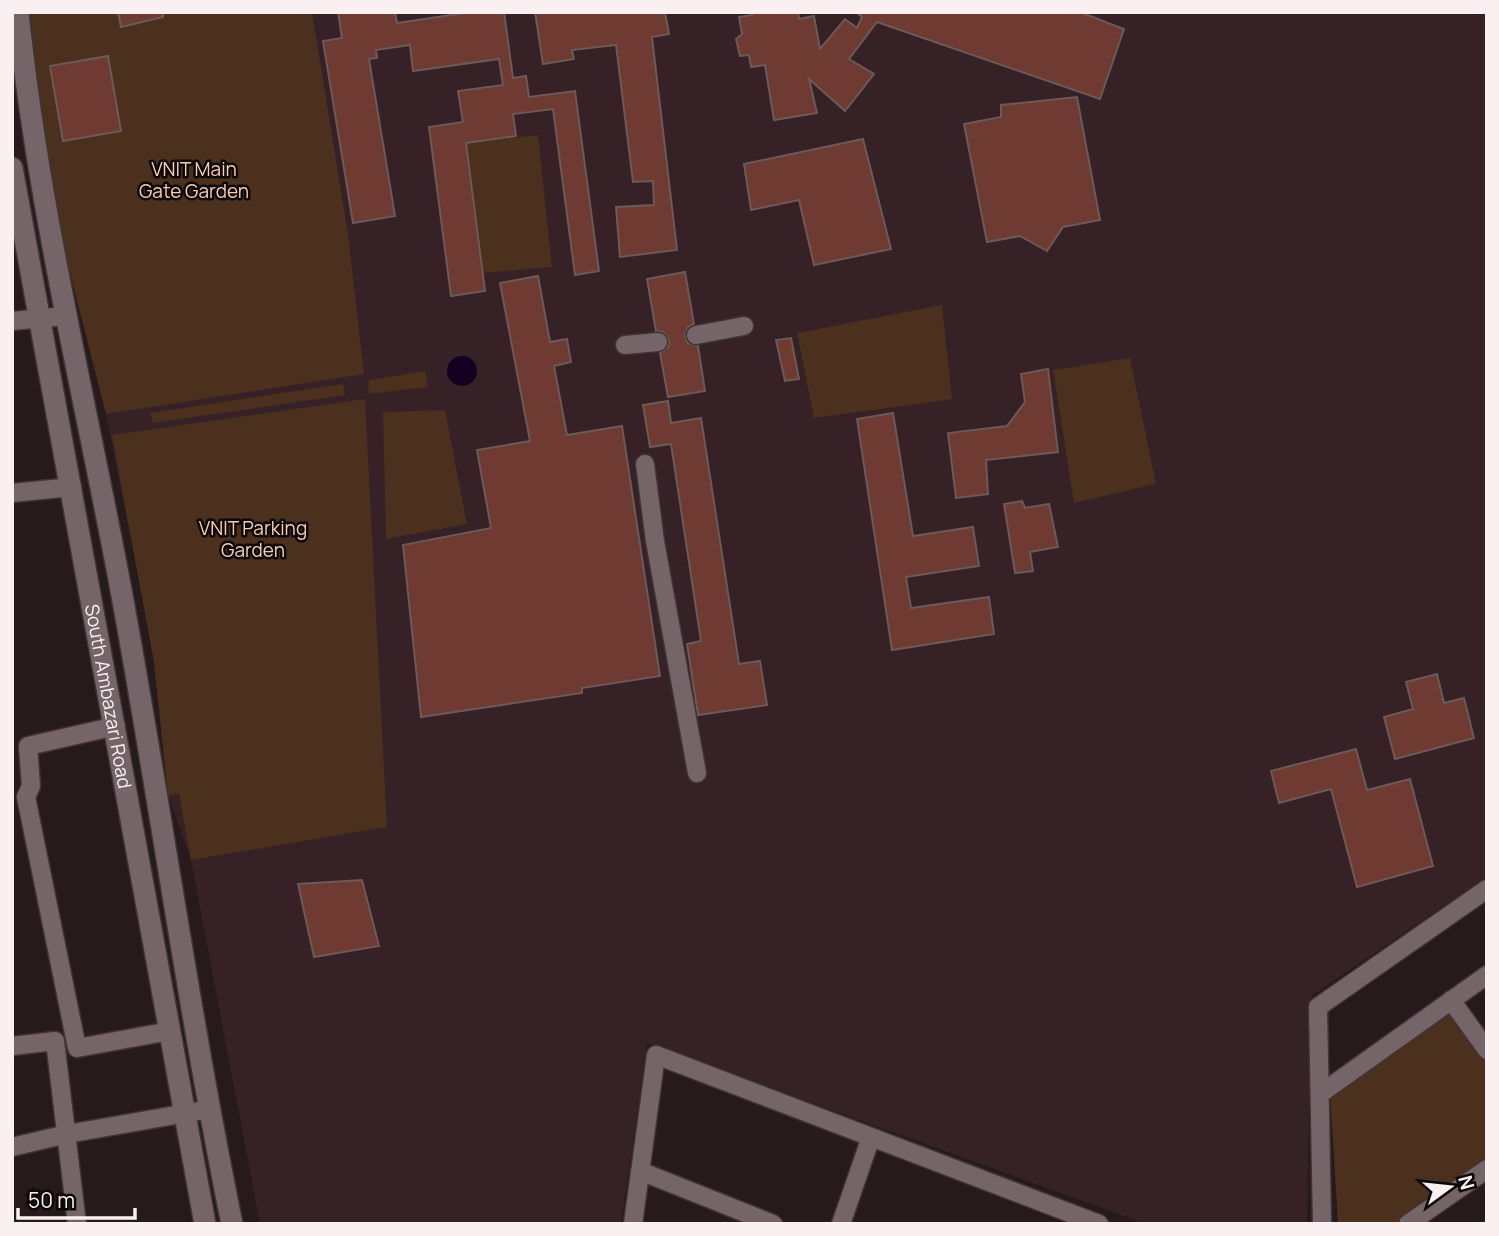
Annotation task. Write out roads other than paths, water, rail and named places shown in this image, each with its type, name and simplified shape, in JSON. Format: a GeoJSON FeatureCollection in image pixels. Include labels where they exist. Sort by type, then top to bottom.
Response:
{"type":"FeatureCollection","features":[{"type":"Feature","properties":{"kind":"main road"},"geometry":{"type":"LineString","coordinates":[[18,12],[28,115],[135,664],[232,1224]]}},
{"type":"Feature","properties":{"kind":"main road","name":"South Ambazari Road"},"geometry":{"type":"LineString","coordinates":[[12,168],[205,1224]]}},
{"type":"Feature","properties":{"kind":"street"},"geometry":{"type":"LineString","coordinates":[[12,321],[66,316]]}},
{"type":"Feature","properties":{"kind":"street"},"geometry":{"type":"LineString","coordinates":[[696,335],[744,326]]}},
{"type":"Feature","properties":{"kind":"street"},"geometry":{"type":"LineString","coordinates":[[625,345],[658,342]]}},
{"type":"Feature","properties":{"kind":"street"},"geometry":{"type":"LineString","coordinates":[[645,464],[654,541],[697,773]]}},
{"type":"Feature","properties":{"kind":"street"},"geometry":{"type":"LineString","coordinates":[[12,493],[72,487]]}},
{"type":"Feature","properties":{"kind":"street"},"geometry":{"type":"LineString","coordinates":[[116,726],[28,746],[31,786],[26,797],[77,1048],[170,1031]]}},
{"type":"Feature","properties":{"kind":"street"},"geometry":{"type":"LineString","coordinates":[[1322,1224],[1318,1007],[1484,897]]}},
{"type":"Feature","properties":{"kind":"street"},"geometry":{"type":"LineString","coordinates":[[1320,1094],[1487,975]]}},
{"type":"Feature","properties":{"kind":"street"},"geometry":{"type":"LineString","coordinates":[[1451,1000],[1487,1050]]}},
{"type":"Feature","properties":{"kind":"street"},"geometry":{"type":"LineString","coordinates":[[12,1046],[55,1041],[77,1224]]}},
{"type":"Feature","properties":{"kind":"street"},"geometry":{"type":"LineString","coordinates":[[633,1224],[656,1055],[1094,1223]]}},
{"type":"Feature","properties":{"kind":"street"},"geometry":{"type":"LineString","coordinates":[[12,1147],[67,1134],[210,1109]]}},
{"type":"Feature","properties":{"kind":"street"},"geometry":{"type":"LineString","coordinates":[[841,1224],[871,1137]]}},
{"type":"Feature","properties":{"kind":"street"},"geometry":{"type":"LineString","coordinates":[[1408,1224],[1431,1217],[1487,1169]]}},
{"type":"Feature","properties":{"kind":"street"},"geometry":{"type":"LineString","coordinates":[[640,1171],[773,1224]]}},
{"type":"Feature","properties":{"kind":"park label","name":"VNIT Main Gate Garden"},"geometry":{"type":"Point","coordinates":[194,180]}},
{"type":"Feature","properties":{"kind":"park label","name":"VNIT Parking Garden"},"geometry":{"type":"Point","coordinates":[253,539]}}]}
